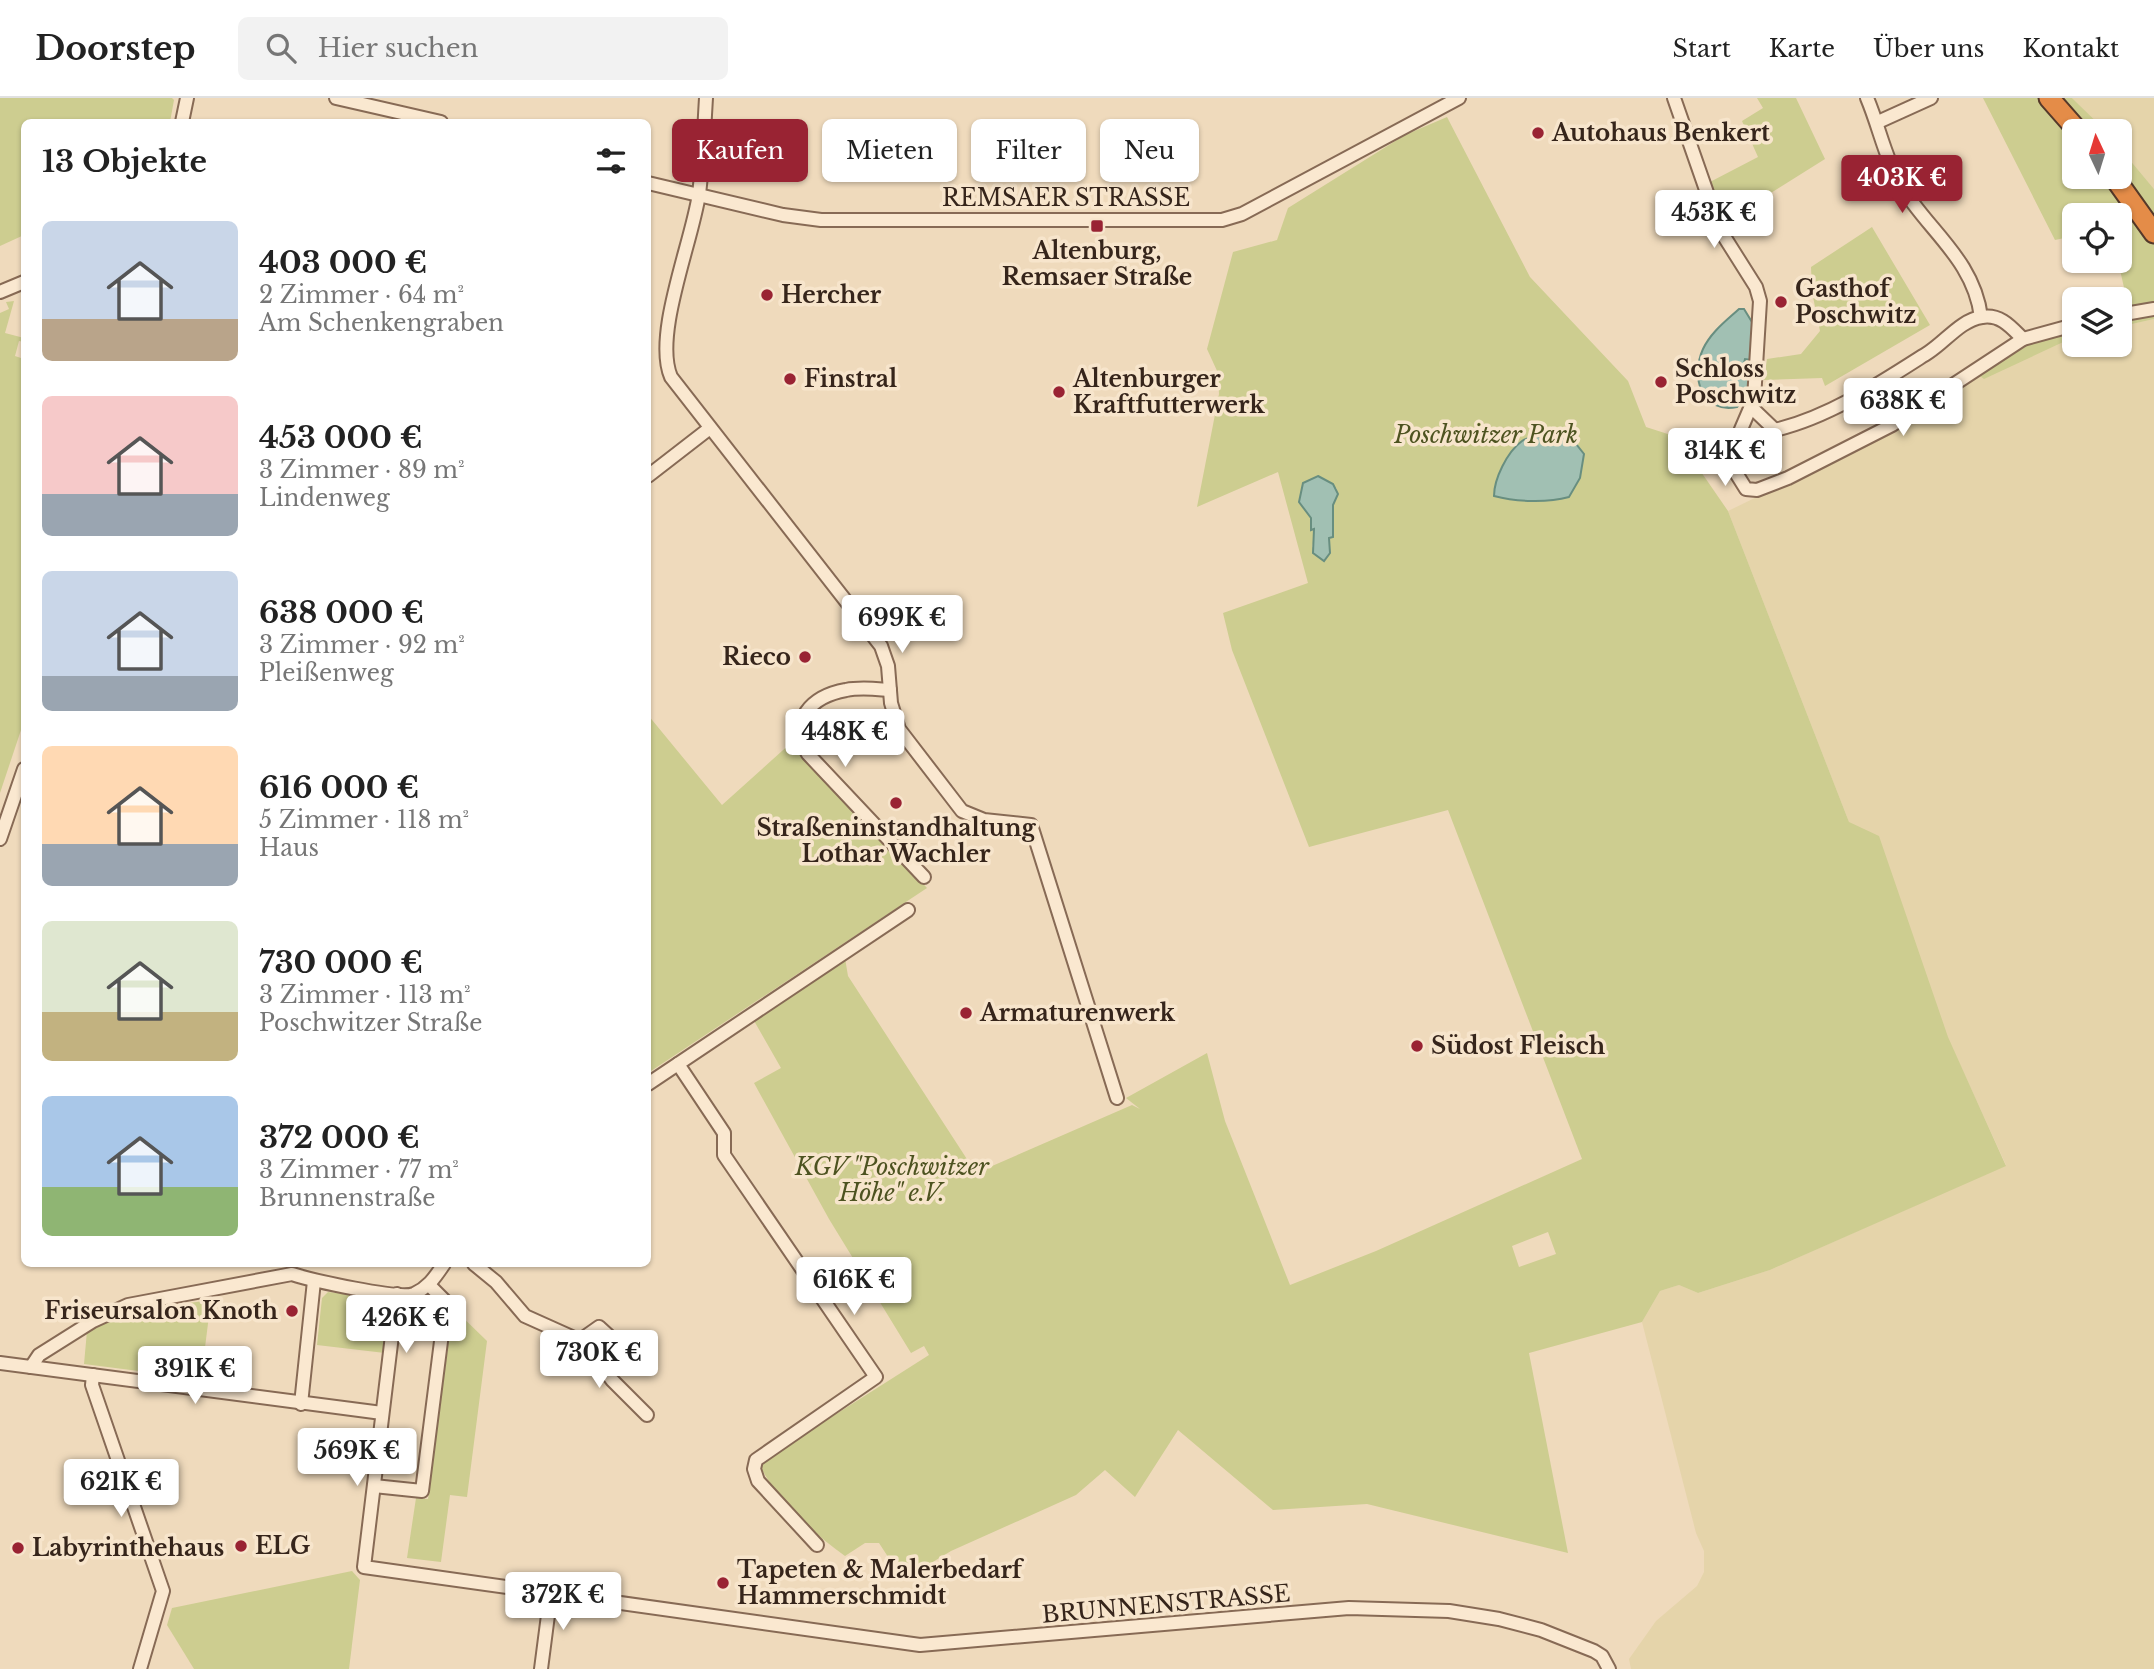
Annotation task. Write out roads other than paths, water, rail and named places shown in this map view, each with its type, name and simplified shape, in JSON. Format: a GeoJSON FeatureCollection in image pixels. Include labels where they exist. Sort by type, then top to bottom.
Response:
{"type":"FeatureCollection","features":[{"type":"Feature","properties":{"kind":"highway"},"geometry":{"type":"LineString","coordinates":[[2049,98],[2067,119]]}},
{"type":"Feature","properties":{"kind":"highway"},"geometry":{"type":"LineString","coordinates":[[2123,189],[2154,233]]}},
{"type":"Feature","properties":{"kind":"street"},"geometry":{"type":"LineString","coordinates":[[183,119],[187,98]]}},
{"type":"Feature","properties":{"kind":"street"},"geometry":{"type":"LineString","coordinates":[[336,98],[424,119]]}},
{"type":"Feature","properties":{"kind":"street"},"geometry":{"type":"LineString","coordinates":[[706,98],[699,196],[679,279],[665,363],[671,377],[881,646],[888,666],[898,729],[962,811],[984,820],[1031,825],[1117,1098]]}},
{"type":"Feature","properties":{"kind":"street","name":"REMSAER STRASSE"},"geometry":{"type":"LineString","coordinates":[[651,184],[783,215],[821,220],[1222,220],[1242,215],[1459,98]]}},
{"type":"Feature","properties":{"kind":"street"},"geometry":{"type":"LineString","coordinates":[[1674,98],[1720,229],[1756,287],[1759,331],[1751,407],[1733,448],[1736,473],[1746,489],[1757,490],[1892,425],[2023,339],[2062,328]]}},
{"type":"Feature","properties":{"kind":"street"},"geometry":{"type":"LineString","coordinates":[[1867,98],[1899,182],[1944,238],[1979,301],[1981,317]]}},
{"type":"Feature","properties":{"kind":"street"},"geometry":{"type":"LineString","coordinates":[[1878,122],[1933,99]]}},
{"type":"Feature","properties":{"kind":"street"},"geometry":{"type":"LineString","coordinates":[[0,292],[21,283]]}},
{"type":"Feature","properties":{"kind":"street"},"geometry":{"type":"LineString","coordinates":[[2132,313],[2154,309]]}},
{"type":"Feature","properties":{"kind":"street"},"geometry":{"type":"LineString","coordinates":[[1751,407],[1775,430],[1797,425],[1897,373],[1962,326],[1981,317],[2004,320],[2023,339]]}},
{"type":"Feature","properties":{"kind":"street"},"geometry":{"type":"LineString","coordinates":[[651,474],[710,428]]}},
{"type":"Feature","properties":{"kind":"street"},"geometry":{"type":"LineString","coordinates":[[890,690],[863,688],[834,693],[804,716],[798,724],[798,733],[808,754],[924,877]]}},
{"type":"Feature","properties":{"kind":"street"},"geometry":{"type":"LineString","coordinates":[[0,839],[21,778]]}},
{"type":"Feature","properties":{"kind":"street"},"geometry":{"type":"LineString","coordinates":[[651,1082],[908,910]]}},
{"type":"Feature","properties":{"kind":"street"},"geometry":{"type":"LineString","coordinates":[[678,1064],[724,1133],[724,1156],[876,1377],[756,1460],[754,1469],[758,1481],[817,1545]]}},
{"type":"Feature","properties":{"kind":"street"},"geometry":{"type":"LineString","coordinates":[[31,1367],[39,1355],[93,1321],[128,1305],[291,1269],[314,1281],[411,1295],[429,1285],[441,1267]]}},
{"type":"Feature","properties":{"kind":"street"},"geometry":{"type":"LineString","coordinates":[[477,1267],[496,1283],[525,1316],[582,1339],[612,1380],[647,1415]]}},
{"type":"Feature","properties":{"kind":"street"},"geometry":{"type":"LineString","coordinates":[[301,1404],[314,1281]]}},
{"type":"Feature","properties":{"kind":"street"},"geometry":{"type":"LineString","coordinates":[[397,1294],[374,1486],[422,1490],[446,1302],[429,1285]]}},
{"type":"Feature","properties":{"kind":"street"},"geometry":{"type":"LineString","coordinates":[[582,1339],[599,1327],[611,1338]]}},
{"type":"Feature","properties":{"kind":"street"},"geometry":{"type":"LineString","coordinates":[[0,1363],[382,1413]]}},
{"type":"Feature","properties":{"kind":"street"},"geometry":{"type":"LineString","coordinates":[[93,1375],[92,1385],[163,1591],[140,1669]]}},
{"type":"Feature","properties":{"kind":"street","name":"BRUNNENSTRASSE"},"geometry":{"type":"LineString","coordinates":[[374,1486],[364,1567],[920,1645],[1349,1608],[1449,1611],[1541,1630],[1594,1651],[1602,1656],[1609,1669]]}},
{"type":"Feature","properties":{"kind":"street"},"geometry":{"type":"LineString","coordinates":[[541,1669],[551,1592]]}},
{"type":"Feature","properties":{"kind":"place","name":"Autohaus Benkert"},"geometry":{"type":"Point","coordinates":[1538,133]}},
{"type":"Feature","properties":{"kind":"place","name":"Altenburg, Remsaer Straße"},"geometry":{"type":"Point","coordinates":[1097,226]}},
{"type":"Feature","properties":{"kind":"place","name":"Hercher"},"geometry":{"type":"Point","coordinates":[767,295]}},
{"type":"Feature","properties":{"kind":"place","name":"Gasthof Poschwitz"},"geometry":{"type":"Point","coordinates":[1781,302]}},
{"type":"Feature","properties":{"kind":"place","name":"Finstral"},"geometry":{"type":"Point","coordinates":[790,379]}},
{"type":"Feature","properties":{"kind":"place","name":"Schloss Poschwitz"},"geometry":{"type":"Point","coordinates":[1661,382]}},
{"type":"Feature","properties":{"kind":"place","name":"Altenburger Kraftfutterwerk"},"geometry":{"type":"Point","coordinates":[1059,392]}},
{"type":"Feature","properties":{"kind":"place","name":"Rieco"},"geometry":{"type":"Point","coordinates":[805,657]}},
{"type":"Feature","properties":{"kind":"place","name":"Straßeninstandhaltung Lothar Wachler"},"geometry":{"type":"Point","coordinates":[896,803]}},
{"type":"Feature","properties":{"kind":"place","name":"Armaturenwerk"},"geometry":{"type":"Point","coordinates":[966,1013]}},
{"type":"Feature","properties":{"kind":"place","name":"Südost Fleisch"},"geometry":{"type":"Point","coordinates":[1417,1046]}},
{"type":"Feature","properties":{"kind":"place","name":"Friseursalon Knoth"},"geometry":{"type":"Point","coordinates":[292,1311]}},
{"type":"Feature","properties":{"kind":"place","name":"ELG"},"geometry":{"type":"Point","coordinates":[241,1546]}},
{"type":"Feature","properties":{"kind":"place","name":"Labyrinthehaus"},"geometry":{"type":"Point","coordinates":[18,1548]}},
{"type":"Feature","properties":{"kind":"place","name":"Tapeten & Malerbedarf Hammerschmidt"},"geometry":{"type":"Point","coordinates":[723,1583]}},
{"type":"Feature","properties":{"kind":"park label","name":"Poschwitzer Park"},"geometry":{"type":"Point","coordinates":[1486,435]}},
{"type":"Feature","properties":{"kind":"park label","name":"KGV \"Poschwitzer Höhe\" e.V."},"geometry":{"type":"Point","coordinates":[892,1180]}}]}
